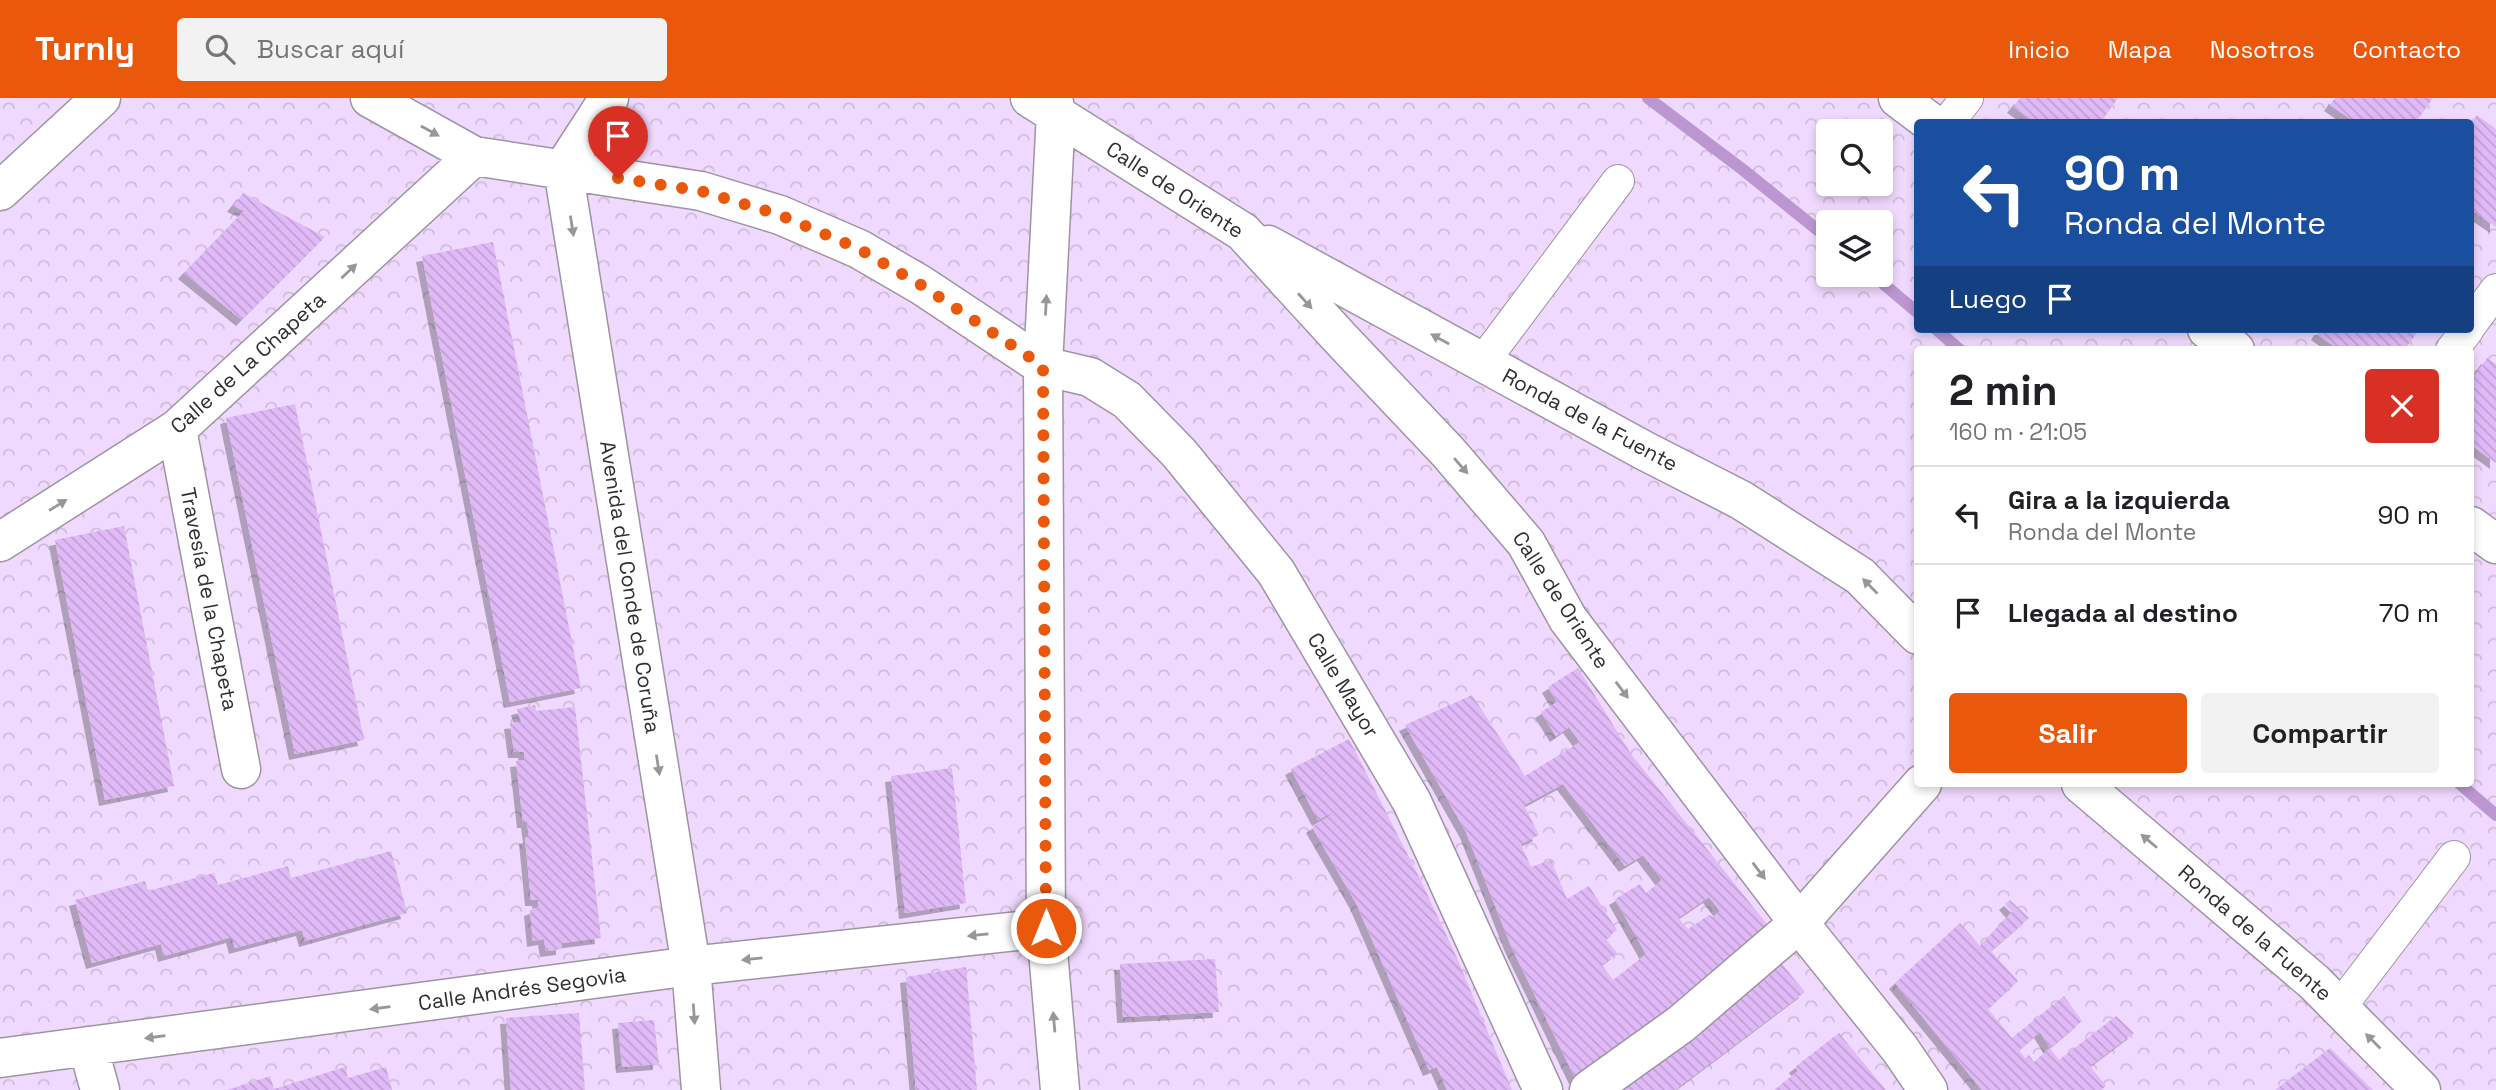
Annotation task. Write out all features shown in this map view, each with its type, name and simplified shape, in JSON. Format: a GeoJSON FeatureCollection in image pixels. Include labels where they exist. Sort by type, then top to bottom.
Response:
{"type":"FeatureCollection","features":[{"type":"Feature","properties":{"kind":"street"},"geometry":{"type":"LineString","coordinates":[[0,191],[101,98]]}},
{"type":"Feature","properties":{"kind":"street"},"geometry":{"type":"LineString","coordinates":[[370,98],[474,156],[701,191],[780,215],[859,249],[986,326],[1043,366]]}},
{"type":"Feature","properties":{"kind":"street"},"geometry":{"type":"LineString","coordinates":[[564,169],[609,98]]}},
{"type":"Feature","properties":{"kind":"street"},"geometry":{"type":"LineString","coordinates":[[1898,98],[1926,119]]}},
{"type":"Feature","properties":{"kind":"street"},"geometry":{"type":"LineString","coordinates":[[1950,119],[1967,98]]}},
{"type":"Feature","properties":{"kind":"street"},"geometry":{"type":"LineString","coordinates":[[1046,103],[1043,366],[1046,928],[1060,1090]]}},
{"type":"Feature","properties":{"kind":"street","name":"Calle de Oriente"},"geometry":{"type":"LineString","coordinates":[[1046,103],[1243,232],[1448,452],[1526,543],[1568,619],[1799,923],[1900,1049],[1928,1090]]}},
{"type":"Feature","properties":{"kind":"street","name":"Calle de La Chapeta"},"geometry":{"type":"LineString","coordinates":[[0,542],[177,429],[474,156]]}},
{"type":"Feature","properties":{"kind":"street","name":"Avenida del Conde de Coruña"},"geometry":{"type":"LineString","coordinates":[[564,169],[691,966],[701,1090]]}},
{"type":"Feature","properties":{"kind":"street"},"geometry":{"type":"LineString","coordinates":[[1482,363],[1618,181]]}},
{"type":"Feature","properties":{"kind":"street","name":"Ronda de la Fuente"},"geometry":{"type":"LineString","coordinates":[[1243,232],[1645,451],[1741,500],[1860,576],[1914,631]]}},
{"type":"Feature","properties":{"kind":"street"},"geometry":{"type":"LineString","coordinates":[[2474,320],[2496,290]]}},
{"type":"Feature","properties":{"kind":"street"},"geometry":{"type":"LineString","coordinates":[[1340,338],[1369,300]]}},
{"type":"Feature","properties":{"kind":"street"},"geometry":{"type":"LineString","coordinates":[[2212,333],[2230,346]]}},
{"type":"Feature","properties":{"kind":"street","name":"Calle Mayor"},"geometry":{"type":"LineString","coordinates":[[1043,366],[1090,377],[1127,400],[1179,453],[1276,572],[1412,802],[1543,1090]]}},
{"type":"Feature","properties":{"kind":"street","name":"Travesía de la Chapeta"},"geometry":{"type":"LineString","coordinates":[[177,429],[241,769]]}},
{"type":"Feature","properties":{"kind":"street"},"geometry":{"type":"LineString","coordinates":[[2474,528],[2496,544]]}},
{"type":"Feature","properties":{"kind":"street"},"geometry":{"type":"LineString","coordinates":[[1590,1090],[1681,1024],[1799,923],[1919,787]]}},
{"type":"Feature","properties":{"kind":"street","name":"Ronda de la Fuente"},"geometry":{"type":"LineString","coordinates":[[2085,787],[2304,973],[2421,1090]]}},
{"type":"Feature","properties":{"kind":"street"},"geometry":{"type":"LineString","coordinates":[[2340,1007],[2454,857]]}},
{"type":"Feature","properties":{"kind":"street","name":"Calle Andrés Segovia"},"geometry":{"type":"LineString","coordinates":[[0,1058],[691,966],[1046,928]]}},
{"type":"Feature","properties":{"kind":"street"},"geometry":{"type":"LineString","coordinates":[[88,1046],[100,1090]]}},
{"type":"Feature","properties":{"kind":"green space"},"geometry":{"type":"Polygon","coordinates":[[[0,98],[2496,98],[2496,1090],[0,1090],[0,98]]]}},
{"type":"Feature","properties":{"kind":"building"},"geometry":{"type":"Polygon","coordinates":[[[2020,98],[2118,98],[2103,119],[2031,119],[2013,107],[2020,98]]]}},
{"type":"Feature","properties":{"kind":"building"},"geometry":{"type":"Polygon","coordinates":[[[2335,98],[2433,98],[2418,119],[2351,119],[2330,105],[2335,98]]]}},
{"type":"Feature","properties":{"kind":"building"},"geometry":{"type":"Polygon","coordinates":[[[2477,115],[2496,129],[2496,227],[2474,212],[2474,119],[2477,115]]]}},
{"type":"Feature","properties":{"kind":"building"},"geometry":{"type":"Polygon","coordinates":[[[243,193],[325,237],[242,320],[184,273],[244,211],[233,206],[243,193]]]}},
{"type":"Feature","properties":{"kind":"building"},"geometry":{"type":"Polygon","coordinates":[[[493,242],[581,688],[510,702],[422,256],[493,242]]]}},
{"type":"Feature","properties":{"kind":"building"},"geometry":{"type":"Polygon","coordinates":[[[2417,333],[2407,346],[2334,346],[2317,334],[2417,333]]]}},
{"type":"Feature","properties":{"kind":"building"},"geometry":{"type":"Polygon","coordinates":[[[2487,358],[2496,364],[2496,463],[2474,447],[2474,377],[2487,358]]]}},
{"type":"Feature","properties":{"kind":"building"},"geometry":{"type":"Polygon","coordinates":[[[295,404],[364,740],[295,754],[226,418],[295,404]]]}},
{"type":"Feature","properties":{"kind":"building"},"geometry":{"type":"Polygon","coordinates":[[[124,526],[174,786],[105,800],[55,540],[124,526]]]}},
{"type":"Feature","properties":{"kind":"building"},"geometry":{"type":"Polygon","coordinates":[[[1578,668],[1631,754],[1774,933],[1575,1078],[1511,946],[1466,832],[1405,725],[1472,695],[1525,776],[1580,742],[1569,727],[1556,736],[1541,712],[1557,702],[1548,687],[1578,668]],[[1563,784],[1524,805],[1539,835],[1521,844],[1531,867],[1551,860],[1567,899],[1589,886],[1617,930],[1606,939],[1617,953],[1602,965],[1613,980],[1646,954],[1615,899],[1640,884],[1646,893],[1662,880],[1643,855],[1625,866],[1563,784]],[[1709,897],[1678,918],[1688,929],[1720,911],[1709,897]]]}},
{"type":"Feature","properties":{"kind":"building"},"geometry":{"type":"Polygon","coordinates":[[[535,705],[536,711],[575,707],[601,938],[562,943],[562,949],[546,951],[544,939],[533,941],[530,910],[539,907],[538,900],[531,900],[525,838],[529,837],[527,822],[523,822],[516,761],[525,760],[524,752],[514,752],[510,723],[521,722],[517,709],[535,705]]]}},
{"type":"Feature","properties":{"kind":"building"},"geometry":{"type":"Polygon","coordinates":[[[1349,739],[1457,958],[1512,1090],[1447,1090],[1437,1067],[1429,1070],[1356,903],[1312,827],[1341,808],[1318,820],[1291,769],[1349,739]]]}},
{"type":"Feature","properties":{"kind":"building"},"geometry":{"type":"Polygon","coordinates":[[[952,768],[966,903],[905,913],[891,776],[952,768]]]}},
{"type":"Feature","properties":{"kind":"building"},"geometry":{"type":"Polygon","coordinates":[[[391,851],[407,913],[305,941],[302,930],[235,948],[232,937],[164,956],[161,944],[92,963],[75,900],[145,881],[148,891],[214,873],[218,885],[288,866],[291,878],[391,851]]]}},
{"type":"Feature","properties":{"kind":"building"},"geometry":{"type":"Polygon","coordinates":[[[2010,900],[2029,918],[1991,951],[2018,981],[1988,1009],[2012,1038],[2064,996],[2082,1021],[2050,1048],[2059,1060],[2116,1016],[2134,1033],[2090,1066],[2106,1086],[2101,1090],[1982,1090],[1895,983],[1960,923],[1980,946],[2012,912],[2005,904],[2010,900]],[[2040,1032],[2019,1050],[2025,1058],[2029,1055],[2034,1062],[2050,1048],[2040,1032]]]}},
{"type":"Feature","properties":{"kind":"building"},"geometry":{"type":"Polygon","coordinates":[[[1215,959],[1219,1012],[1123,1017],[1120,964],[1215,959]]]}},
{"type":"Feature","properties":{"kind":"building"},"geometry":{"type":"Polygon","coordinates":[[[1782,964],[1805,992],[1675,1090],[1610,1090],[1660,1056],[1782,964]]]}},
{"type":"Feature","properties":{"kind":"building"},"geometry":{"type":"Polygon","coordinates":[[[966,967],[977,1090],[916,1090],[906,977],[966,967]]]}},
{"type":"Feature","properties":{"kind":"building"},"geometry":{"type":"Polygon","coordinates":[[[579,1013],[585,1090],[511,1090],[506,1018],[579,1013]]]}},
{"type":"Feature","properties":{"kind":"building"},"geometry":{"type":"Polygon","coordinates":[[[654,1020],[659,1064],[622,1067],[618,1023],[654,1020]]]}},
{"type":"Feature","properties":{"kind":"building"},"geometry":{"type":"Polygon","coordinates":[[[1839,1033],[1886,1090],[1774,1090],[1798,1071],[1795,1067],[1839,1033]]]}},
{"type":"Feature","properties":{"kind":"building"},"geometry":{"type":"Polygon","coordinates":[[[2330,1048],[2373,1090],[2275,1090],[2330,1048]]]}},
{"type":"Feature","properties":{"kind":"building"},"geometry":{"type":"Polygon","coordinates":[[[345,1067],[348,1078],[386,1067],[392,1090],[227,1090],[270,1076],[274,1089],[345,1067]]]}},
{"type":"Feature","properties":{"kind":"waterway"},"geometry":{"type":"LineString","coordinates":[[1648,98],[1816,229]]}},
{"type":"Feature","properties":{"kind":"waterway"},"geometry":{"type":"LineString","coordinates":[[1887,287],[1914,310]]}},
{"type":"Feature","properties":{"kind":"waterway"},"geometry":{"type":"LineString","coordinates":[[1941,333],[1955,346]]}},
{"type":"Feature","properties":{"kind":"waterway"},"geometry":{"type":"LineString","coordinates":[[2463,787],[2496,815]]}},
{"type":"Feature","properties":{"kind":"route"},"geometry":{"type":"LineString","coordinates":[[618,178],[701,191],[780,215],[859,249],[986,326],[1043,366],[1046,928]]}}]}
